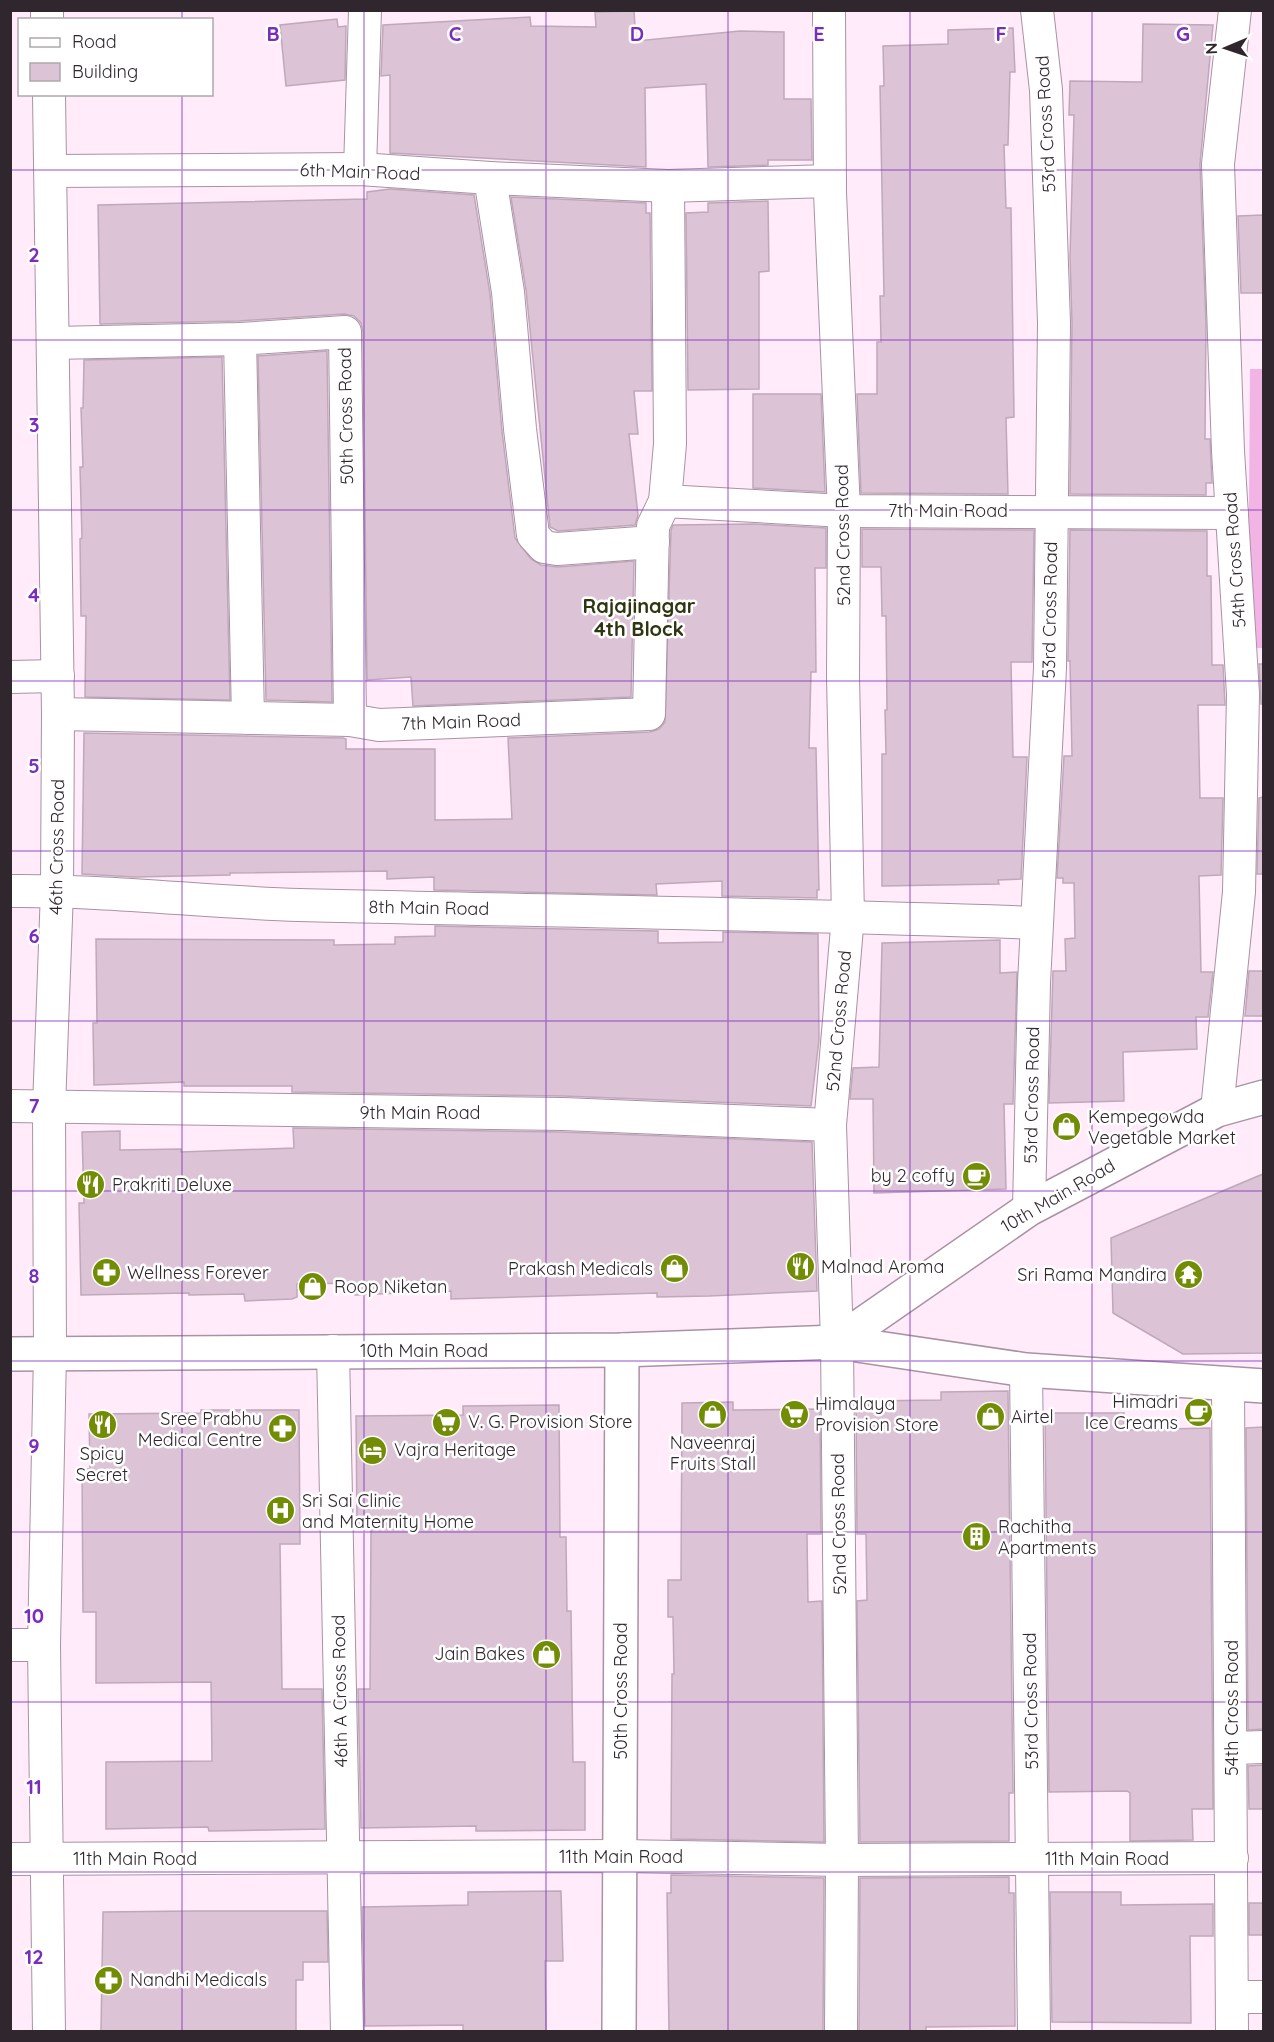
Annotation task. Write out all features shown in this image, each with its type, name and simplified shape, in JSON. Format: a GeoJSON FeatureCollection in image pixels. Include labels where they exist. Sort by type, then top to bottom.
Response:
{"type":"FeatureCollection","features":[{"type":"Feature","properties":{"kind":"street"},"geometry":{"type":"LineString","coordinates":[[360,169],[364,10]]}},
{"type":"Feature","properties":{"kind":"street","name":"52nd Cross Road"},"geometry":{"type":"LineString","coordinates":[[829,10],[830,182],[844,511],[843,676],[848,916],[830,1125],[837,1342],[843,1860],[842,2031]]}},
{"type":"Feature","properties":{"kind":"street","name":"53rd Cross Road"},"geometry":{"type":"LineString","coordinates":[[1029,1209],[1037,923],[1050,668],[1054,323],[1046,90],[1037,10]]}},
{"type":"Feature","properties":{"kind":"street","name":"54th Cross Road"},"geometry":{"type":"LineString","coordinates":[[1217,1110],[1239,892],[1243,694],[1232,513],[1218,164],[1235,10]]}},
{"type":"Feature","properties":{"kind":"street","name":"46th Cross Road"},"geometry":{"type":"LineString","coordinates":[[49,96],[58,714],[57,891],[49,1107],[50,1353],[44,1645],[49,2031]]}},
{"type":"Feature","properties":{"kind":"street","name":"6th Main Road"},"geometry":{"type":"LineString","coordinates":[[51,171],[360,169],[490,178],[668,186],[830,182]]}},
{"type":"Feature","properties":{"kind":"street"},"geometry":{"type":"LineString","coordinates":[[490,178],[508,292],[520,429],[533,535],[544,547],[557,549],[653,542]]}},
{"type":"Feature","properties":{"kind":"street","name":"7th Main Road"},"geometry":{"type":"LineString","coordinates":[[58,714],[350,720],[379,725],[649,714],[653,526],[665,501],[670,444],[668,186]]}},
{"type":"Feature","properties":{"kind":"street","name":"50th Cross Road"},"geometry":{"type":"LineString","coordinates":[[53,343],[240,339],[345,332],[350,720]]}},
{"type":"Feature","properties":{"kind":"street"},"geometry":{"type":"LineString","coordinates":[[240,339],[248,718]]}},
{"type":"Feature","properties":{"kind":"street","name":"7th Main Road"},"geometry":{"type":"LineString","coordinates":[[665,501],[844,511],[1232,513]]}},
{"type":"Feature","properties":{"kind":"street"},"geometry":{"type":"LineString","coordinates":[[10,677],[58,676]]}},
{"type":"Feature","properties":{"kind":"street","name":"8th Main Road"},"geometry":{"type":"LineString","coordinates":[[10,891],[57,891],[235,903],[848,916],[1037,923]]}},
{"type":"Feature","properties":{"kind":"street","name":"10th Main Road"},"geometry":{"type":"LineString","coordinates":[[837,1342],[1029,1209],[1217,1110],[1263,1097]]}},
{"type":"Feature","properties":{"kind":"street","name":"9th Main Road"},"geometry":{"type":"LineString","coordinates":[[10,1106],[563,1114],[830,1125]]}},
{"type":"Feature","properties":{"kind":"street","name":"10th Main Road"},"geometry":{"type":"LineString","coordinates":[[10,1354],[622,1350],[837,1342],[1026,1370],[1263,1386]]}},
{"type":"Feature","properties":{"kind":"street","name":"50th Cross Road"},"geometry":{"type":"LineString","coordinates":[[619,2031],[622,1350]]}},
{"type":"Feature","properties":{"kind":"street","name":"46th A Cross Road"},"geometry":{"type":"LineString","coordinates":[[333,1351],[347,2031]]}},
{"type":"Feature","properties":{"kind":"street","name":"53rd Cross Road"},"geometry":{"type":"LineString","coordinates":[[1026,1370],[1034,2031]]}},
{"type":"Feature","properties":{"kind":"street","name":"54th Cross Road"},"geometry":{"type":"LineString","coordinates":[[1228,1385],[1233,1748],[1232,2031]]}},
{"type":"Feature","properties":{"kind":"street"},"geometry":{"type":"LineString","coordinates":[[10,1645],[44,1645]]}},
{"type":"Feature","properties":{"kind":"street"},"geometry":{"type":"LineString","coordinates":[[1233,1748],[1263,1747]]}},
{"type":"Feature","properties":{"kind":"street","name":"11th Main Road"},"geometry":{"type":"LineString","coordinates":[[10,1859],[620,1856],[843,1860],[1232,1858]]}},
{"type":"Feature","properties":{"kind":"street"},"geometry":{"type":"LineString","coordinates":[[1232,1997],[1263,1997]]}},
{"type":"Feature","properties":{"kind":"shaded area"},"geometry":{"type":"Polygon","coordinates":[[[1250,369],[1263,369],[1263,648],[1248,648],[1250,369]]]}},
{"type":"Feature","properties":{"kind":"building"},"geometry":{"type":"Polygon","coordinates":[[[634,11],[636,41],[740,31],[784,32],[784,99],[811,99],[812,160],[768,160],[768,165],[708,167],[706,84],[645,88],[646,167],[390,153],[390,75],[381,76],[383,25],[530,17],[531,26],[596,27],[595,12],[634,11]]]}},
{"type":"Feature","properties":{"kind":"building"},"geometry":{"type":"Polygon","coordinates":[[[337,19],[338,27],[346,26],[345,80],[286,86],[280,25],[337,19]]]}},
{"type":"Feature","properties":{"kind":"building"},"geometry":{"type":"Polygon","coordinates":[[[1143,24],[1213,25],[1200,164],[1206,324],[1205,439],[1210,439],[1212,483],[1206,483],[1206,495],[1070,494],[1072,323],[1070,257],[1074,115],[1069,115],[1070,81],[1142,82],[1143,24]]]}},
{"type":"Feature","properties":{"kind":"building"},"geometry":{"type":"Polygon","coordinates":[[[1013,28],[1015,72],[1010,72],[1008,145],[1004,145],[1006,208],[1011,208],[1014,417],[1006,418],[1008,494],[861,493],[857,394],[877,394],[877,342],[881,342],[880,296],[884,296],[880,86],[884,86],[883,46],[948,44],[948,30],[1013,28]]]}},
{"type":"Feature","properties":{"kind":"building"},"geometry":{"type":"Polygon","coordinates":[[[390,189],[474,195],[490,294],[502,431],[515,538],[531,559],[541,565],[558,567],[634,561],[631,697],[413,706],[411,677],[367,680],[363,332],[361,323],[354,316],[344,314],[239,321],[100,324],[98,205],[367,199],[367,192],[390,189]]]}},
{"type":"Feature","properties":{"kind":"building"},"geometry":{"type":"Polygon","coordinates":[[[511,197],[646,203],[646,213],[650,213],[652,391],[634,391],[638,434],[629,434],[638,515],[635,525],[558,531],[550,527],[526,290],[511,197]]]}},
{"type":"Feature","properties":{"kind":"building"},"geometry":{"type":"Polygon","coordinates":[[[768,201],[769,271],[759,272],[759,389],[688,390],[686,213],[708,212],[708,203],[768,201]]]}},
{"type":"Feature","properties":{"kind":"building"},"geometry":{"type":"Polygon","coordinates":[[[1263,215],[1263,293],[1241,293],[1238,216],[1263,215]]]}},
{"type":"Feature","properties":{"kind":"building"},"geometry":{"type":"Polygon","coordinates":[[[327,351],[332,702],[266,700],[258,356],[327,351]]]}},
{"type":"Feature","properties":{"kind":"building"},"geometry":{"type":"Polygon","coordinates":[[[222,357],[230,700],[85,697],[86,616],[81,616],[80,539],[82,538],[80,467],[83,467],[81,408],[83,408],[84,360],[222,357]]]}},
{"type":"Feature","properties":{"kind":"building"},"geometry":{"type":"Polygon","coordinates":[[[753,394],[821,394],[825,492],[753,488],[753,394]]]}},
{"type":"Feature","properties":{"kind":"building"},"geometry":{"type":"Polygon","coordinates":[[[753,524],[826,528],[826,568],[815,568],[816,672],[811,672],[809,748],[816,748],[819,890],[817,890],[817,898],[722,896],[722,881],[656,884],[657,895],[434,890],[434,877],[387,879],[387,871],[134,877],[82,874],[84,733],[343,738],[346,739],[346,749],[435,749],[435,820],[512,819],[508,738],[650,732],[659,729],[665,722],[673,525],[753,524]]]}},
{"type":"Feature","properties":{"kind":"building"},"geometry":{"type":"Polygon","coordinates":[[[862,529],[1034,530],[1032,662],[1011,662],[1013,757],[1027,757],[1021,879],[998,880],[999,884],[882,886],[882,754],[886,754],[885,710],[887,710],[886,616],[882,616],[881,567],[862,567],[862,529]]]}},
{"type":"Feature","properties":{"kind":"building"},"geometry":{"type":"Polygon","coordinates":[[[1070,530],[1207,531],[1207,576],[1211,576],[1212,665],[1223,665],[1225,705],[1198,705],[1200,798],[1223,798],[1221,875],[1199,876],[1201,972],[1213,972],[1208,1017],[1196,1017],[1197,1049],[1123,1052],[1124,1101],[1049,1103],[1053,971],[1066,971],[1065,939],[1075,938],[1074,883],[1063,883],[1063,878],[1057,878],[1064,756],[1072,756],[1070,661],[1068,661],[1070,530]]]}},
{"type":"Feature","properties":{"kind":"building"},"geometry":{"type":"Polygon","coordinates":[[[1259,664],[1263,664],[1263,704],[1261,704],[1259,664]]]}},
{"type":"Feature","properties":{"kind":"building"},"geometry":{"type":"Polygon","coordinates":[[[1263,797],[1263,874],[1257,874],[1259,798],[1263,797]]]}},
{"type":"Feature","properties":{"kind":"building"},"geometry":{"type":"Polygon","coordinates":[[[435,926],[658,931],[658,943],[723,942],[723,932],[818,934],[819,1040],[811,1106],[563,1096],[292,1092],[292,1086],[184,1086],[184,1082],[94,1085],[93,1023],[97,1023],[96,939],[334,940],[334,945],[395,944],[395,937],[435,936],[435,926]]]}},
{"type":"Feature","properties":{"kind":"building"},"geometry":{"type":"Polygon","coordinates":[[[1000,940],[1000,973],[1017,972],[1013,1104],[1004,1104],[1006,1189],[874,1193],[873,1099],[850,1099],[853,1068],[879,1067],[882,943],[1000,940]]]}},
{"type":"Feature","properties":{"kind":"building"},"geometry":{"type":"Polygon","coordinates":[[[1249,971],[1263,971],[1263,1016],[1245,1016],[1249,971]]]}},
{"type":"Feature","properties":{"kind":"building"},"geometry":{"type":"Polygon","coordinates":[[[293,1128],[562,1132],[812,1142],[817,1291],[709,1296],[657,1297],[657,1293],[451,1299],[451,1291],[355,1295],[354,1283],[297,1284],[297,1297],[292,1299],[245,1301],[244,1294],[81,1295],[79,1203],[84,1203],[82,1132],[120,1131],[120,1150],[181,1149],[181,1152],[294,1148],[293,1128]]]}},
{"type":"Feature","properties":{"kind":"building","name":"Sri Rama Mandira"},"geometry":{"type":"Polygon","coordinates":[[[1263,1174],[1263,1353],[1183,1354],[1113,1313],[1111,1238],[1263,1174]]]}},
{"type":"Feature","properties":{"kind":"building"},"geometry":{"type":"Polygon","coordinates":[[[1008,1391],[1013,1793],[1009,1793],[1009,1841],[860,1842],[857,1601],[867,1600],[866,1534],[857,1534],[856,1408],[869,1408],[868,1401],[941,1400],[941,1392],[1008,1391]]]}},
{"type":"Feature","properties":{"kind":"building"},"geometry":{"type":"Polygon","coordinates":[[[733,1402],[733,1410],[820,1409],[821,1534],[807,1534],[808,1602],[822,1601],[824,1842],[671,1839],[672,1674],[674,1674],[673,1617],[668,1617],[668,1580],[681,1580],[682,1403],[733,1402]]]}},
{"type":"Feature","properties":{"kind":"building"},"geometry":{"type":"Polygon","coordinates":[[[559,1405],[560,1537],[566,1537],[567,1611],[571,1611],[573,1762],[585,1762],[585,1830],[476,1831],[476,1826],[361,1828],[358,1689],[370,1689],[371,1528],[357,1528],[356,1416],[463,1415],[463,1406],[559,1405]]]}},
{"type":"Feature","properties":{"kind":"building"},"geometry":{"type":"Polygon","coordinates":[[[201,1410],[299,1410],[300,1544],[280,1544],[282,1689],[322,1689],[325,1829],[209,1831],[208,1827],[106,1829],[106,1762],[212,1761],[211,1682],[96,1683],[96,1612],[83,1612],[82,1469],[90,1469],[89,1414],[201,1413],[201,1410]]]}},
{"type":"Feature","properties":{"kind":"building"},"geometry":{"type":"Polygon","coordinates":[[[1045,1413],[1124,1413],[1124,1430],[1210,1428],[1213,1809],[1192,1809],[1193,1840],[1130,1841],[1130,1793],[1127,1791],[1049,1792],[1045,1413]]]}},
{"type":"Feature","properties":{"kind":"building"},"geometry":{"type":"Polygon","coordinates":[[[1263,1427],[1263,1729],[1248,1730],[1246,1428],[1263,1427]]]}},
{"type":"Feature","properties":{"kind":"building"},"geometry":{"type":"Polygon","coordinates":[[[1263,1765],[1263,1809],[1249,1809],[1248,1766],[1263,1765]]]}},
{"type":"Feature","properties":{"kind":"building"},"geometry":{"type":"Polygon","coordinates":[[[671,1875],[824,1878],[823,2031],[669,2031],[667,1893],[671,1893],[671,1875]]]}},
{"type":"Feature","properties":{"kind":"building"},"geometry":{"type":"Polygon","coordinates":[[[1009,1877],[1009,1893],[1014,1893],[1015,2026],[926,2027],[926,2031],[859,2031],[860,1878],[1009,1877]]]}},
{"type":"Feature","properties":{"kind":"building"},"geometry":{"type":"Polygon","coordinates":[[[561,1891],[563,1961],[545,1961],[546,2031],[463,2031],[463,2025],[365,2026],[362,1907],[468,1905],[468,1892],[561,1891]]]}},
{"type":"Feature","properties":{"kind":"building"},"geometry":{"type":"Polygon","coordinates":[[[1050,1892],[1121,1892],[1121,1905],[1213,1904],[1213,1936],[1190,1936],[1191,2023],[1052,2022],[1050,1892]]]}},
{"type":"Feature","properties":{"kind":"building"},"geometry":{"type":"Polygon","coordinates":[[[1249,1903],[1263,1903],[1263,1935],[1249,1935],[1249,1903]]]}},
{"type":"Feature","properties":{"kind":"building"},"geometry":{"type":"Polygon","coordinates":[[[327,1911],[328,1962],[303,1962],[303,1980],[296,1980],[296,2031],[101,2031],[103,1912],[327,1911]]]}},
{"type":"Feature","properties":{"kind":"place","name":"Kempegowda Vegetable Market"},"geometry":{"type":"Point","coordinates":[1067,1127]}},
{"type":"Feature","properties":{"kind":"place","name":"by 2 coffy"},"geometry":{"type":"Point","coordinates":[976,1176]}},
{"type":"Feature","properties":{"kind":"place","name":"Prakriti Deluxe"},"geometry":{"type":"Point","coordinates":[91,1185]}},
{"type":"Feature","properties":{"kind":"place","name":"Malnad Aroma"},"geometry":{"type":"Point","coordinates":[800,1267]}},
{"type":"Feature","properties":{"kind":"place","name":"Prakash Medicals"},"geometry":{"type":"Point","coordinates":[674,1269]}},
{"type":"Feature","properties":{"kind":"place","name":"Wellness Forever"},"geometry":{"type":"Point","coordinates":[106,1273]}},
{"type":"Feature","properties":{"kind":"place","name":"Sri Rama Mandira"},"geometry":{"type":"Point","coordinates":[1188,1275]}},
{"type":"Feature","properties":{"kind":"place","name":"Roop Niketan"},"geometry":{"type":"Point","coordinates":[313,1287]}},
{"type":"Feature","properties":{"kind":"place","name":"Himadri Ice Creams"},"geometry":{"type":"Point","coordinates":[1199,1412]}},
{"type":"Feature","properties":{"kind":"place","name":"Naveenraj Fruits Stall"},"geometry":{"type":"Point","coordinates":[713,1414]}},
{"type":"Feature","properties":{"kind":"place","name":"Himalaya Provision Store"},"geometry":{"type":"Point","coordinates":[794,1414]}},
{"type":"Feature","properties":{"kind":"place","name":"Airtel"},"geometry":{"type":"Point","coordinates":[990,1417]}},
{"type":"Feature","properties":{"kind":"place","name":"V. G. Provision Store"},"geometry":{"type":"Point","coordinates":[447,1422]}},
{"type":"Feature","properties":{"kind":"place","name":"Spicy Secret"},"geometry":{"type":"Point","coordinates":[102,1425]}},
{"type":"Feature","properties":{"kind":"place","name":"Sree Prabhu Medical Centre"},"geometry":{"type":"Point","coordinates":[283,1429]}},
{"type":"Feature","properties":{"kind":"place","name":"Vajra Heritage"},"geometry":{"type":"Point","coordinates":[373,1450]}},
{"type":"Feature","properties":{"kind":"place","name":"Sri Sai Clinic and Maternity Home"},"geometry":{"type":"Point","coordinates":[281,1511]}},
{"type":"Feature","properties":{"kind":"place","name":"Rachitha Apartments"},"geometry":{"type":"Point","coordinates":[977,1537]}},
{"type":"Feature","properties":{"kind":"place","name":"Jain Bakes"},"geometry":{"type":"Point","coordinates":[546,1654]}},
{"type":"Feature","properties":{"kind":"place","name":"Nandhi Medicals"},"geometry":{"type":"Point","coordinates":[109,1980]}},
{"type":"Feature","properties":{"kind":"district","name":"Rajajinagar 4th Block"},"geometry":{"type":"Point","coordinates":[639,618]}}]}
